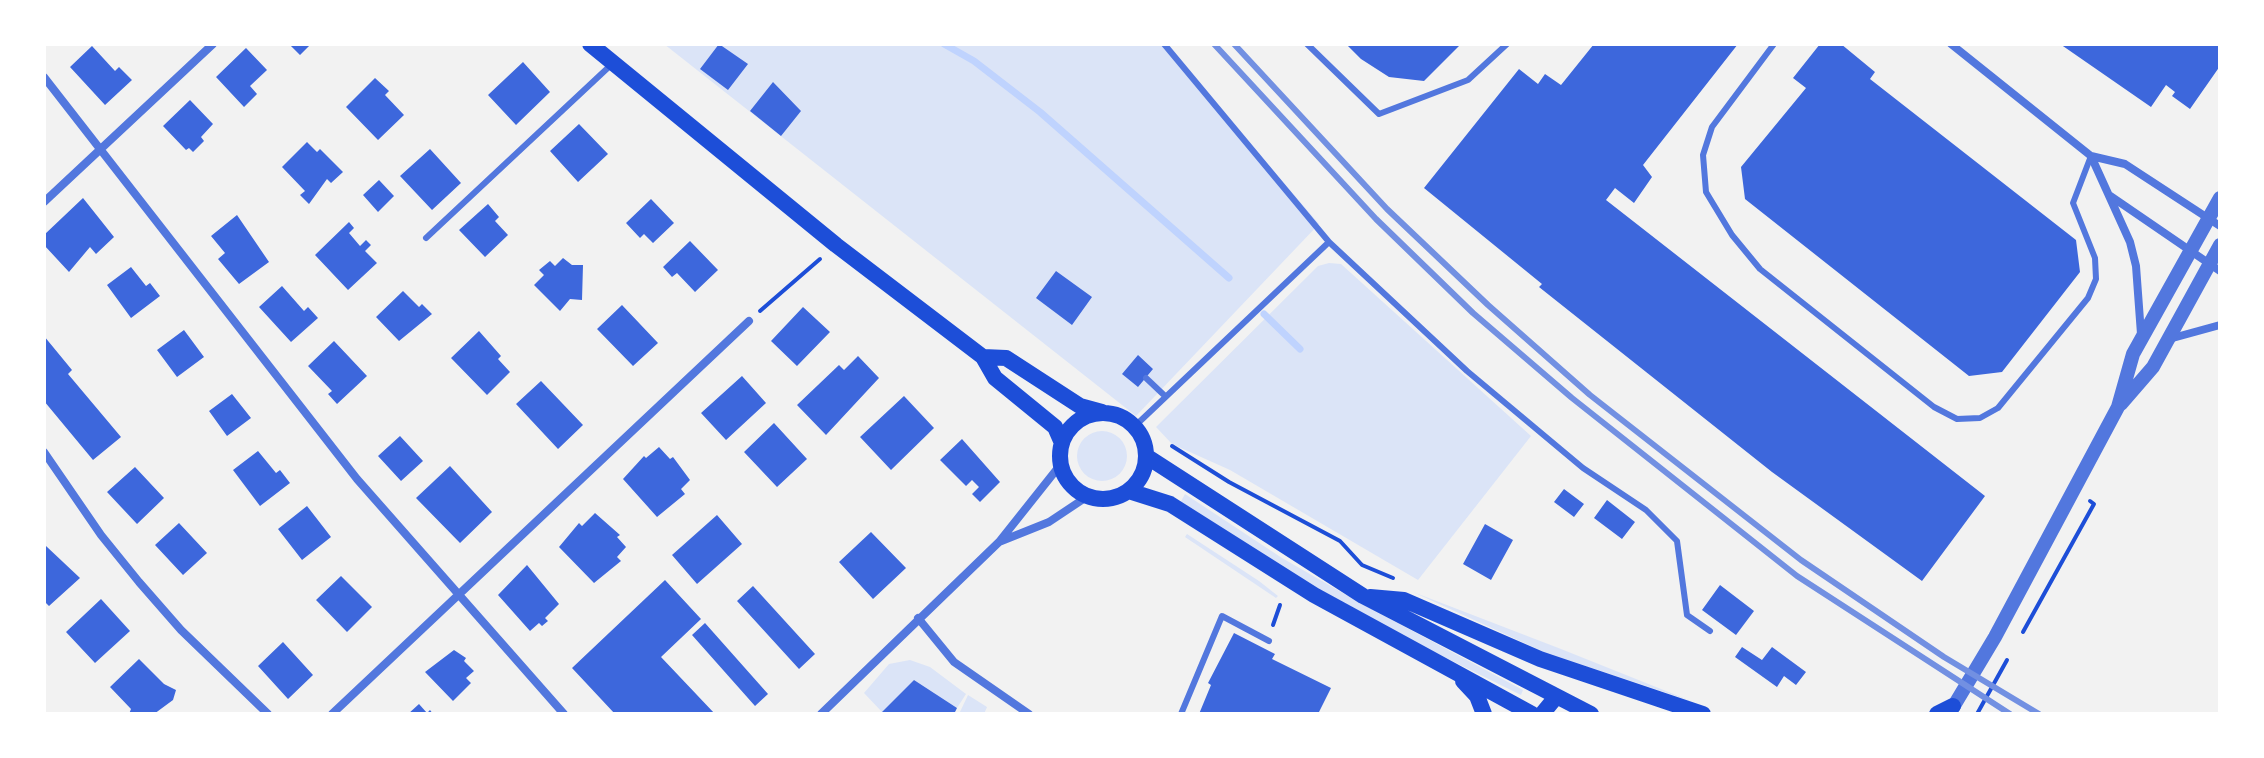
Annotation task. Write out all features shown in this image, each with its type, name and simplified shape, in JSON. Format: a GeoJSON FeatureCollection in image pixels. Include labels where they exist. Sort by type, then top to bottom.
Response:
{"type":"FeatureCollection","features":[{"type":"Feature","properties":{"kind":"main road"},"geometry":{"type":"LineString","coordinates":[[590,44],[836,245],[983,357],[995,378],[1055,427],[1062,443],[1061,464],[1068,481],[1088,496],[1112,498],[1129,491],[1141,476],[1146,456],[1140,421],[1073,402],[1006,358],[983,357]]}},
{"type":"Feature","properties":{"kind":"main road"},"geometry":{"type":"LineString","coordinates":[[1062,443],[1080,418],[1102,412]]}},
{"type":"Feature","properties":{"kind":"main road"},"geometry":{"type":"LineString","coordinates":[[1146,456],[1363,596],[1585,713]]}},
{"type":"Feature","properties":{"kind":"main road"},"geometry":{"type":"LineString","coordinates":[[1129,491],[1170,504],[1314,595],[1532,714]]}},
{"type":"Feature","properties":{"kind":"main road"},"geometry":{"type":"LineString","coordinates":[[1363,596],[1404,600],[1540,659],[1703,714]]}},
{"type":"Feature","properties":{"kind":"main road"},"geometry":{"type":"LineString","coordinates":[[1446,667],[1477,696],[1484,714]]}},
{"type":"Feature","properties":{"kind":"main road"},"geometry":{"type":"LineString","coordinates":[[1542,714],[1556,697]]}},
{"type":"Feature","properties":{"kind":"main road"},"geometry":{"type":"LineString","coordinates":[[1937,714],[1951,710]]}},
{"type":"Feature","properties":{"kind":"street"},"geometry":{"type":"LineString","coordinates":[[44,202],[213,44]]}},
{"type":"Feature","properties":{"kind":"street"},"geometry":{"type":"LineString","coordinates":[[1951,44],[2091,156],[2125,164],[2214,222]]}},
{"type":"Feature","properties":{"kind":"street"},"geometry":{"type":"LineString","coordinates":[[44,77],[357,479],[564,714]]}},
{"type":"Feature","properties":{"kind":"street"},"geometry":{"type":"LineString","coordinates":[[2091,156],[2130,242],[2136,266],[2142,338]]}},
{"type":"Feature","properties":{"kind":"street"},"geometry":{"type":"LineString","coordinates":[[2108,195],[2215,267]]}},
{"type":"Feature","properties":{"kind":"street"},"geometry":{"type":"LineString","coordinates":[[1951,710],[1995,637],[2118,407],[2142,338],[2190,248],[2214,222],[2220,198]]}},
{"type":"Feature","properties":{"kind":"street"},"geometry":{"type":"LineString","coordinates":[[2118,407],[2153,367],[2215,267],[2220,245]]}},
{"type":"Feature","properties":{"kind":"street"},"geometry":{"type":"LineString","coordinates":[[332,714],[749,321]]}},
{"type":"Feature","properties":{"kind":"street"},"geometry":{"type":"LineString","coordinates":[[2168,339],[2220,325]]}},
{"type":"Feature","properties":{"kind":"street"},"geometry":{"type":"LineString","coordinates":[[44,452],[101,535],[139,582],[181,630],[268,714]]}},
{"type":"Feature","properties":{"kind":"street"},"geometry":{"type":"LineString","coordinates":[[821,714],[999,542],[1061,464]]}},
{"type":"Feature","properties":{"kind":"street"},"geometry":{"type":"LineString","coordinates":[[999,542],[1049,522],[1088,496]]}},
{"type":"Feature","properties":{"kind":"street"},"geometry":{"type":"LineString","coordinates":[[918,618],[954,662],[1029,714]]}},
{"type":"Feature","properties":{"kind":"lane"},"geometry":{"type":"LineString","coordinates":[[1164,44],[1329,242],[1467,371],[1583,468],[1646,510],[1677,541],[1687,615],[1710,631]]}},
{"type":"Feature","properties":{"kind":"lane"},"geometry":{"type":"LineString","coordinates":[[1307,44],[1379,114],[1468,80],[1507,44]]}},
{"type":"Feature","properties":{"kind":"lane"},"geometry":{"type":"LineString","coordinates":[[1774,44],[1712,127],[1703,155],[1706,192],[1732,235],[1760,269],[1934,407],[1957,419],[1980,418],[1998,408],[2088,298],[2096,279],[2095,258],[2073,203],[2091,156]]}},
{"type":"Feature","properties":{"kind":"lane"},"geometry":{"type":"LineString","coordinates":[[426,238],[612,64]]}},
{"type":"Feature","properties":{"kind":"lane"},"geometry":{"type":"LineString","coordinates":[[1140,421],[1329,242]]}},
{"type":"Feature","properties":{"kind":"lane"},"geometry":{"type":"LineString","coordinates":[[1146,378],[1165,396]]}},
{"type":"Feature","properties":{"kind":"lane"},"geometry":{"type":"LineString","coordinates":[[1181,714],[1222,616],[1269,641]]}},
{"type":"Feature","properties":{"kind":"path"},"geometry":{"type":"LineString","coordinates":[[749,321],[836,245]]}},
{"type":"Feature","properties":{"kind":"path"},"geometry":{"type":"LineString","coordinates":[[1140,421],[1162,439],[1229,482],[1340,541],[1362,565],[1401,581]]}},
{"type":"Feature","properties":{"kind":"path"},"geometry":{"type":"LineString","coordinates":[[1269,641],[1280,605]]}},
{"type":"Feature","properties":{"kind":"path"},"geometry":{"type":"LineString","coordinates":[[1977,714],[2014,647]]}},
{"type":"Feature","properties":{"kind":"shaded area"},"geometry":{"type":"Polygon","coordinates":[[[664,44],[1165,44],[1319,224],[1136,416],[664,44]]]}},
{"type":"Feature","properties":{"kind":"shaded area"},"geometry":{"type":"Polygon","coordinates":[[[1341,264],[1531,436],[1418,580],[1230,470],[1172,444],[1156,427],[1318,266],[1341,264]]]}},
{"type":"Feature","properties":{"kind":"shaded area"},"geometry":{"type":"Polygon","coordinates":[[[1102,431],[1119,439],[1127,456],[1119,473],[1102,481],[1085,473],[1077,456],[1085,439],[1102,431]]]}},
{"type":"Feature","properties":{"kind":"shaded area"},"geometry":{"type":"Polygon","coordinates":[[[1185,494],[1282,558],[1523,690],[1521,695],[1428,649],[1275,565],[1180,503],[1185,494]]]}},
{"type":"Feature","properties":{"kind":"shaded area"},"geometry":{"type":"Polygon","coordinates":[[[1187,534],[1278,596],[1276,598],[1185,537],[1187,534]]]}},
{"type":"Feature","properties":{"kind":"shaded area"},"geometry":{"type":"Polygon","coordinates":[[[1413,592],[1561,649],[1691,701],[1544,652],[1413,592]]]}},
{"type":"Feature","properties":{"kind":"shaded area"},"geometry":{"type":"Polygon","coordinates":[[[910,660],[930,667],[966,694],[957,708],[914,680],[882,712],[864,693],[889,664],[910,660]]]}},
{"type":"Feature","properties":{"kind":"shaded area"},"geometry":{"type":"Polygon","coordinates":[[[968,695],[987,707],[984,714],[959,714],[968,695]]]}},
{"type":"Feature","properties":{"kind":"building"},"geometry":{"type":"Polygon","coordinates":[[[289,44],[311,44],[300,55],[289,44]]]}},
{"type":"Feature","properties":{"kind":"building"},"geometry":{"type":"Polygon","coordinates":[[[719,44],[748,64],[728,90],[700,69],[719,44]]]}},
{"type":"Feature","properties":{"kind":"building"},"geometry":{"type":"Polygon","coordinates":[[[1346,44],[1461,44],[1424,81],[1389,77],[1361,59],[1346,44]]]}},
{"type":"Feature","properties":{"kind":"building"},"geometry":{"type":"Polygon","coordinates":[[[1594,44],[1738,44],[1643,165],[1652,177],[1634,203],[1615,188],[1606,200],[1985,496],[1922,581],[1772,472],[1539,287],[1542,284],[1424,188],[1519,69],[1538,84],[1545,74],[1561,85],[1594,44]]]}},
{"type":"Feature","properties":{"kind":"building"},"geometry":{"type":"Polygon","coordinates":[[[1820,44],[1841,44],[1875,72],[1870,79],[2076,240],[2080,272],[2002,372],[1969,376],[1745,199],[1741,167],[1806,88],[1793,78],[1820,44]]]}},
{"type":"Feature","properties":{"kind":"building"},"geometry":{"type":"Polygon","coordinates":[[[2060,44],[2220,44],[2220,66],[2190,109],[2172,96],[2175,92],[2166,85],[2151,107],[2060,44]]]}},
{"type":"Feature","properties":{"kind":"building"},"geometry":{"type":"Polygon","coordinates":[[[92,46],[115,71],[119,67],[132,80],[105,105],[70,67],[92,46]]]}},
{"type":"Feature","properties":{"kind":"building"},"geometry":{"type":"Polygon","coordinates":[[[246,48],[267,70],[250,86],[257,94],[244,107],[216,77],[246,48]]]}},
{"type":"Feature","properties":{"kind":"building"},"geometry":{"type":"Polygon","coordinates":[[[523,62],[550,92],[516,125],[488,95],[523,62]]]}},
{"type":"Feature","properties":{"kind":"building"},"geometry":{"type":"Polygon","coordinates":[[[375,78],[389,91],[385,95],[404,115],[378,140],[346,107],[375,78]]]}},
{"type":"Feature","properties":{"kind":"building"},"geometry":{"type":"Polygon","coordinates":[[[773,82],[801,111],[781,136],[750,111],[773,82]]]}},
{"type":"Feature","properties":{"kind":"building"},"geometry":{"type":"Polygon","coordinates":[[[190,100],[213,124],[201,137],[204,141],[193,152],[189,148],[186,150],[163,126],[190,100]]]}},
{"type":"Feature","properties":{"kind":"building"},"geometry":{"type":"Polygon","coordinates":[[[579,124],[608,154],[578,182],[550,151],[579,124]]]}},
{"type":"Feature","properties":{"kind":"building"},"geometry":{"type":"Polygon","coordinates":[[[307,142],[317,152],[320,149],[343,172],[331,183],[327,179],[309,204],[300,195],[305,191],[282,167],[307,142]]]}},
{"type":"Feature","properties":{"kind":"building"},"geometry":{"type":"Polygon","coordinates":[[[430,149],[461,183],[432,210],[400,176],[430,149]]]}},
{"type":"Feature","properties":{"kind":"building"},"geometry":{"type":"Polygon","coordinates":[[[379,180],[394,196],[378,212],[363,195],[379,180]]]}},
{"type":"Feature","properties":{"kind":"building"},"geometry":{"type":"Polygon","coordinates":[[[83,198],[114,237],[96,254],[90,247],[69,272],[44,245],[44,235],[83,198]]]}},
{"type":"Feature","properties":{"kind":"building"},"geometry":{"type":"Polygon","coordinates":[[[651,199],[674,223],[653,243],[644,234],[640,238],[626,223],[651,199]]]}},
{"type":"Feature","properties":{"kind":"building"},"geometry":{"type":"Polygon","coordinates":[[[488,204],[499,217],[495,221],[508,235],[485,257],[459,230],[488,204]]]}},
{"type":"Feature","properties":{"kind":"building"},"geometry":{"type":"Polygon","coordinates":[[[237,215],[269,262],[239,284],[218,259],[225,253],[211,236],[237,215]]]}},
{"type":"Feature","properties":{"kind":"building"},"geometry":{"type":"Polygon","coordinates":[[[349,222],[354,228],[349,233],[360,246],[366,240],[371,245],[365,251],[377,263],[348,290],[315,255],[349,222]]]}},
{"type":"Feature","properties":{"kind":"building"},"geometry":{"type":"Polygon","coordinates":[[[690,241],[718,270],[695,292],[677,273],[672,277],[663,267],[690,241]]]}},
{"type":"Feature","properties":{"kind":"building"},"geometry":{"type":"Polygon","coordinates":[[[563,258],[572,265],[583,265],[582,300],[570,299],[560,311],[534,285],[544,275],[539,270],[550,261],[555,266],[563,258]]]}},
{"type":"Feature","properties":{"kind":"building"},"geometry":{"type":"Polygon","coordinates":[[[131,267],[146,286],[150,283],[160,296],[131,318],[107,285],[131,267]]]}},
{"type":"Feature","properties":{"kind":"building"},"geometry":{"type":"Polygon","coordinates":[[[1056,271],[1092,297],[1072,325],[1036,298],[1056,271]]]}},
{"type":"Feature","properties":{"kind":"building"},"geometry":{"type":"Polygon","coordinates":[[[282,286],[304,311],[308,307],[318,318],[291,342],[259,307],[282,286]]]}},
{"type":"Feature","properties":{"kind":"building"},"geometry":{"type":"Polygon","coordinates":[[[403,291],[419,307],[422,304],[432,314],[399,341],[376,317],[403,291]]]}},
{"type":"Feature","properties":{"kind":"building"},"geometry":{"type":"Polygon","coordinates":[[[622,305],[658,343],[633,366],[597,329],[622,305]]]}},
{"type":"Feature","properties":{"kind":"building"},"geometry":{"type":"Polygon","coordinates":[[[803,307],[830,332],[797,366],[771,341],[803,307]]]}},
{"type":"Feature","properties":{"kind":"building"},"geometry":{"type":"Polygon","coordinates":[[[184,330],[204,357],[177,377],[157,350],[184,330]]]}},
{"type":"Feature","properties":{"kind":"building"},"geometry":{"type":"Polygon","coordinates":[[[479,331],[501,356],[498,359],[510,372],[487,395],[451,358],[479,331]]]}},
{"type":"Feature","properties":{"kind":"building"},"geometry":{"type":"Polygon","coordinates":[[[44,336],[72,370],[68,374],[121,437],[93,460],[44,401],[44,336]]]}},
{"type":"Feature","properties":{"kind":"building"},"geometry":{"type":"Polygon","coordinates":[[[334,341],[367,376],[337,404],[328,394],[332,391],[308,366],[334,341]]]}},
{"type":"Feature","properties":{"kind":"building"},"geometry":{"type":"Polygon","coordinates":[[[1138,355],[1153,369],[1138,387],[1122,374],[1138,355]]]}},
{"type":"Feature","properties":{"kind":"building"},"geometry":{"type":"Polygon","coordinates":[[[858,356],[879,378],[826,435],[797,405],[839,365],[844,370],[858,356]]]}},
{"type":"Feature","properties":{"kind":"building"},"geometry":{"type":"Polygon","coordinates":[[[742,376],[766,403],[726,440],[701,413],[742,376]]]}},
{"type":"Feature","properties":{"kind":"building"},"geometry":{"type":"Polygon","coordinates":[[[541,381],[583,425],[558,449],[516,404],[541,381]]]}},
{"type":"Feature","properties":{"kind":"building"},"geometry":{"type":"Polygon","coordinates":[[[232,394],[251,418],[227,436],[209,411],[232,394]]]}},
{"type":"Feature","properties":{"kind":"building"},"geometry":{"type":"Polygon","coordinates":[[[904,396],[934,428],[891,470],[860,437],[904,396]]]}},
{"type":"Feature","properties":{"kind":"building"},"geometry":{"type":"Polygon","coordinates":[[[774,423],[807,459],[777,487],[744,452],[774,423]]]}},
{"type":"Feature","properties":{"kind":"building"},"geometry":{"type":"Polygon","coordinates":[[[400,436],[423,461],[401,481],[378,456],[400,436]]]}},
{"type":"Feature","properties":{"kind":"building"},"geometry":{"type":"Polygon","coordinates":[[[962,439],[1000,482],[980,502],[972,494],[979,487],[972,480],[966,486],[940,460],[962,439]]]}},
{"type":"Feature","properties":{"kind":"building"},"geometry":{"type":"Polygon","coordinates":[[[659,447],[670,459],[673,457],[690,480],[681,489],[685,494],[657,517],[623,479],[644,456],[646,458],[659,447]]]}},
{"type":"Feature","properties":{"kind":"building"},"geometry":{"type":"Polygon","coordinates":[[[258,451],[276,473],[280,470],[290,483],[260,506],[233,470],[258,451]]]}},
{"type":"Feature","properties":{"kind":"building"},"geometry":{"type":"Polygon","coordinates":[[[450,466],[492,512],[460,543],[416,498],[450,466]]]}},
{"type":"Feature","properties":{"kind":"building"},"geometry":{"type":"Polygon","coordinates":[[[135,467],[164,498],[137,524],[107,492],[135,467]]]}},
{"type":"Feature","properties":{"kind":"building"},"geometry":{"type":"Polygon","coordinates":[[[1564,489],[1584,504],[1574,517],[1554,502],[1564,489]]]}},
{"type":"Feature","properties":{"kind":"building"},"geometry":{"type":"Polygon","coordinates":[[[1607,500],[1635,522],[1622,539],[1594,518],[1607,500]]]}},
{"type":"Feature","properties":{"kind":"building"},"geometry":{"type":"Polygon","coordinates":[[[307,506],[331,537],[302,560],[278,529],[307,506]]]}},
{"type":"Feature","properties":{"kind":"building"},"geometry":{"type":"Polygon","coordinates":[[[595,513],[620,535],[617,537],[626,547],[617,557],[621,561],[594,583],[559,547],[579,523],[582,526],[595,513]]]}},
{"type":"Feature","properties":{"kind":"building"},"geometry":{"type":"Polygon","coordinates":[[[717,515],[742,544],[697,584],[672,555],[717,515]]]}},
{"type":"Feature","properties":{"kind":"building"},"geometry":{"type":"Polygon","coordinates":[[[179,523],[207,553],[183,575],[155,545],[179,523]]]}},
{"type":"Feature","properties":{"kind":"building"},"geometry":{"type":"Polygon","coordinates":[[[1485,524],[1513,540],[1491,580],[1463,564],[1485,524]]]}},
{"type":"Feature","properties":{"kind":"building"},"geometry":{"type":"Polygon","coordinates":[[[871,532],[906,568],[873,599],[839,562],[871,532]]]}},
{"type":"Feature","properties":{"kind":"building"},"geometry":{"type":"Polygon","coordinates":[[[46,546],[80,578],[49,606],[44,601],[46,546]]]}},
{"type":"Feature","properties":{"kind":"building"},"geometry":{"type":"Polygon","coordinates":[[[527,565],[559,604],[545,618],[548,621],[542,626],[539,623],[530,631],[498,595],[527,565]]]}},
{"type":"Feature","properties":{"kind":"building"},"geometry":{"type":"Polygon","coordinates":[[[341,576],[372,607],[347,632],[316,600],[341,576]]]}},
{"type":"Feature","properties":{"kind":"building"},"geometry":{"type":"Polygon","coordinates":[[[665,580],[701,619],[661,657],[715,714],[615,714],[572,668],[665,580]]]}},
{"type":"Feature","properties":{"kind":"building"},"geometry":{"type":"Polygon","coordinates":[[[1720,585],[1754,611],[1736,635],[1702,610],[1720,585]]]}},
{"type":"Feature","properties":{"kind":"building"},"geometry":{"type":"Polygon","coordinates":[[[753,586],[815,654],[799,669],[737,601],[753,586]]]}},
{"type":"Feature","properties":{"kind":"building"},"geometry":{"type":"Polygon","coordinates":[[[101,599],[130,631],[95,663],[66,632],[101,599]]]}},
{"type":"Feature","properties":{"kind":"building"},"geometry":{"type":"Polygon","coordinates":[[[705,623],[768,694],[755,706],[692,635],[705,623]]]}},
{"type":"Feature","properties":{"kind":"building"},"geometry":{"type":"Polygon","coordinates":[[[1234,633],[1275,654],[1272,659],[1331,688],[1318,714],[1199,714],[1211,685],[1208,683],[1234,633]]]}},
{"type":"Feature","properties":{"kind":"building"},"geometry":{"type":"Polygon","coordinates":[[[283,642],[313,675],[288,699],[258,666],[283,642]]]}},
{"type":"Feature","properties":{"kind":"building"},"geometry":{"type":"Polygon","coordinates":[[[1742,647],[1762,660],[1772,647],[1806,672],[1796,685],[1784,676],[1777,687],[1735,657],[1742,647]]]}},
{"type":"Feature","properties":{"kind":"building"},"geometry":{"type":"Polygon","coordinates":[[[454,650],[466,658],[464,661],[474,671],[466,678],[471,683],[453,701],[425,672],[454,650]]]}},
{"type":"Feature","properties":{"kind":"building"},"geometry":{"type":"Polygon","coordinates":[[[139,659],[164,684],[176,690],[173,700],[154,714],[129,714],[131,709],[110,687],[139,659]]]}},
{"type":"Feature","properties":{"kind":"building"},"geometry":{"type":"Polygon","coordinates":[[[914,680],[957,708],[954,714],[880,714],[914,680]]]}},
{"type":"Feature","properties":{"kind":"building"},"geometry":{"type":"Polygon","coordinates":[[[419,704],[427,713],[430,710],[433,714],[408,714],[419,704]]]}},
{"type":"Feature","properties":{"kind":"waterway"},"geometry":{"type":"LineString","coordinates":[[944,44],[974,61],[1040,112],[1229,278]]}},
{"type":"Feature","properties":{"kind":"waterway"},"geometry":{"type":"LineString","coordinates":[[1264,314],[1300,349]]}},
{"type":"Feature","properties":{"kind":"railway"},"geometry":{"type":"LineString","coordinates":[[1214,44],[1376,219],[1473,313],[1572,398],[1797,576],[2010,714]]}},
{"type":"Feature","properties":{"kind":"railway"},"geometry":{"type":"LineString","coordinates":[[1234,44],[1387,209],[1488,305],[1590,395],[1801,560],[1944,657],[2039,714]]}}]}
